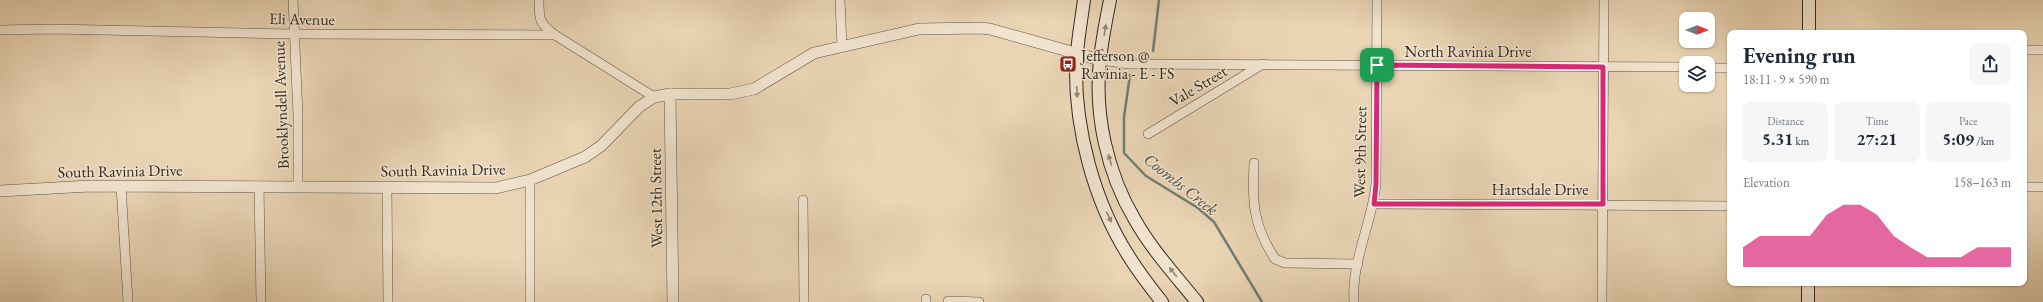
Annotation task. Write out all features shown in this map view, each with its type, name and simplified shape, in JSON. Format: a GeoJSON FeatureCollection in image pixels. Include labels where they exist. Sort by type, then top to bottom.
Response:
{"type":"FeatureCollection","features":[{"type":"Feature","properties":{"kind":"main road"},"geometry":{"type":"LineString","coordinates":[[1084,0],[1077,53],[1077,89],[1080,120],[1088,161],[1106,210],[1128,255],[1162,302]]}},
{"type":"Feature","properties":{"kind":"main road"},"geometry":{"type":"LineString","coordinates":[[1110,0],[1100,60],[1101,119],[1106,146],[1118,186],[1131,214],[1145,237],[1197,302]]}},
{"type":"Feature","properties":{"kind":"main road"},"geometry":{"type":"LineString","coordinates":[[1809,0],[1809,30]]}},
{"type":"Feature","properties":{"kind":"main road"},"geometry":{"type":"LineString","coordinates":[[1808,286],[1808,302]]}},
{"type":"Feature","properties":{"kind":"street","name":"Brooklyndell Avenue"},"geometry":{"type":"LineString","coordinates":[[293,0],[298,115],[298,186]]}},
{"type":"Feature","properties":{"kind":"street"},"geometry":{"type":"LineString","coordinates":[[539,0],[540,21],[555,35],[654,97]]}},
{"type":"Feature","properties":{"kind":"street"},"geometry":{"type":"LineString","coordinates":[[840,0],[842,47]]}},
{"type":"Feature","properties":{"kind":"street","name":"West 9th Street"},"geometry":{"type":"LineString","coordinates":[[1354,302],[1358,264],[1374,204],[1376,184],[1377,0]]}},
{"type":"Feature","properties":{"kind":"street"},"geometry":{"type":"LineString","coordinates":[[1602,302],[1604,0]]}},
{"type":"Feature","properties":{"kind":"street","name":"South Ravinia Drive"},"geometry":{"type":"LineString","coordinates":[[0,191],[121,186],[491,188],[530,180],[585,157],[601,146],[639,107],[654,97],[670,94],[730,94],[754,89],[801,59],[814,53],[927,28],[980,28],[1100,60],[1129,64]]}},
{"type":"Feature","properties":{"kind":"street","name":"Eli Avenue"},"geometry":{"type":"LineString","coordinates":[[0,30],[53,29],[294,34],[555,35]]}},
{"type":"Feature","properties":{"kind":"street"},"geometry":{"type":"LineString","coordinates":[[2027,50],[2043,50]]}},
{"type":"Feature","properties":{"kind":"street","name":"North Ravinia Drive"},"geometry":{"type":"LineString","coordinates":[[1129,64],[1679,68]]}},
{"type":"Feature","properties":{"kind":"street","name":"Vale Street"},"geometry":{"type":"LineString","coordinates":[[1148,134],[1263,64]]}},
{"type":"Feature","properties":{"kind":"street"},"geometry":{"type":"LineString","coordinates":[[1715,68],[1727,68]]}},
{"type":"Feature","properties":{"kind":"street","name":"West 12th Street"},"geometry":{"type":"LineString","coordinates":[[670,94],[673,302]]}},
{"type":"Feature","properties":{"kind":"street"},"geometry":{"type":"LineString","coordinates":[[1254,163],[1254,211],[1260,230],[1275,260],[1285,263],[1358,264]]}},
{"type":"Feature","properties":{"kind":"street"},"geometry":{"type":"LineString","coordinates":[[530,180],[530,302]]}},
{"type":"Feature","properties":{"kind":"street"},"geometry":{"type":"LineString","coordinates":[[121,186],[128,302]]}},
{"type":"Feature","properties":{"kind":"street"},"geometry":{"type":"LineString","coordinates":[[259,186],[261,302]]}},
{"type":"Feature","properties":{"kind":"street"},"geometry":{"type":"LineString","coordinates":[[2027,187],[2043,187]]}},
{"type":"Feature","properties":{"kind":"street"},"geometry":{"type":"LineString","coordinates":[[387,188],[388,302]]}},
{"type":"Feature","properties":{"kind":"street"},"geometry":{"type":"LineString","coordinates":[[803,200],[804,302]]}},
{"type":"Feature","properties":{"kind":"street","name":"Hartsdale Drive"},"geometry":{"type":"LineString","coordinates":[[1374,204],[1603,204],[1727,206]]}},
{"type":"Feature","properties":{"kind":"street"},"geometry":{"type":"LineString","coordinates":[[948,301],[979,302]]}},
{"type":"Feature","properties":{"kind":"waterway","name":"Coombs Creek"},"geometry":{"type":"LineString","coordinates":[[1153,51],[1159,0]]}},
{"type":"Feature","properties":{"kind":"waterway","name":"Coombs Creek"},"geometry":{"type":"LineString","coordinates":[[1130,75],[1124,117],[1124,153],[1146,176],[1198,208],[1214,222],[1262,302]]}},
{"type":"Feature","properties":{"kind":"place","name":"Jefferson @ Ravinia - E - FS"},"geometry":{"type":"Point","coordinates":[1068,64]}},
{"type":"Feature","properties":{"kind":"route"},"geometry":{"type":"LineString","coordinates":[[1377,65],[1603,67],[1603,204],[1374,204],[1376,184],[1377,65]]}}]}
